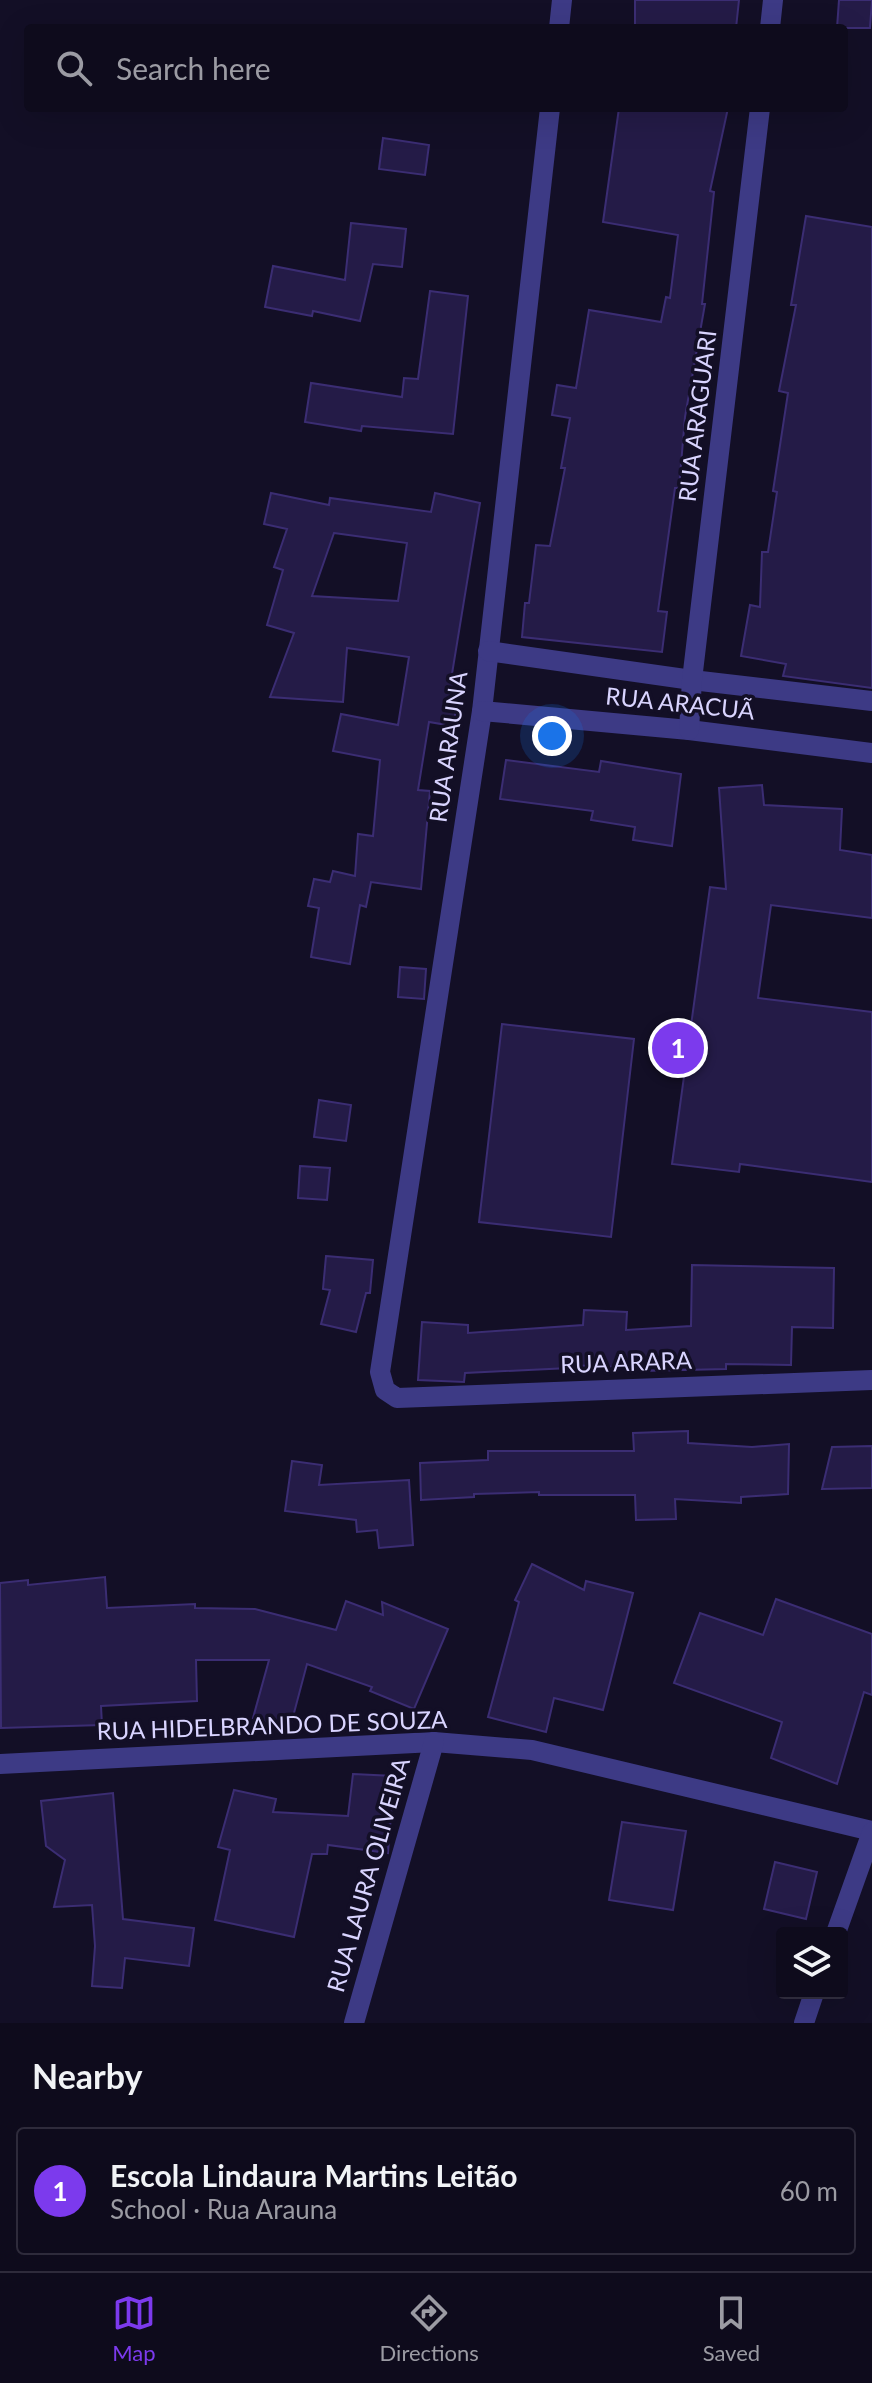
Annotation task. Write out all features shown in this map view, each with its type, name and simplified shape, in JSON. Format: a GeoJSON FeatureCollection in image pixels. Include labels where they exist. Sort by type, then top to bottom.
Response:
{"type":"FeatureCollection","features":[{"type":"Feature","properties":{"kind":"street"},"geometry":{"type":"LineString","coordinates":[[559,24],[562,0]]}},
{"type":"Feature","properties":{"kind":"street"},"geometry":{"type":"LineString","coordinates":[[770,24],[773,0]]}},
{"type":"Feature","properties":{"kind":"street","name":"RUA ARAUNA"},"geometry":{"type":"LineString","coordinates":[[385,1390],[380,1372],[482,711],[550,112]]}},
{"type":"Feature","properties":{"kind":"street","name":"RUA ARAGUARI"},"geometry":{"type":"LineString","coordinates":[[689,730],[692,680],[760,112]]}},
{"type":"Feature","properties":{"kind":"street","name":"RUA ARACUÃ"},"geometry":{"type":"LineString","coordinates":[[488,651],[692,680],[872,701]]}},
{"type":"Feature","properties":{"kind":"street","name":"RUA ARACUÃ"},"geometry":{"type":"LineString","coordinates":[[482,711],[689,730],[872,753]]}},
{"type":"Feature","properties":{"kind":"street","name":"RUA ARARA"},"geometry":{"type":"LineString","coordinates":[[385,1390],[397,1398],[872,1380]]}},
{"type":"Feature","properties":{"kind":"street","name":"RUA HIDELBRANDO DE SOUZA"},"geometry":{"type":"LineString","coordinates":[[0,1765],[434,1742],[532,1750],[872,1832]]}},
{"type":"Feature","properties":{"kind":"street","name":"RUA LAURA OLIVEIRA"},"geometry":{"type":"LineString","coordinates":[[354,2023],[434,1742]]}},
{"type":"Feature","properties":{"kind":"street"},"geometry":{"type":"LineString","coordinates":[[838,1927],[872,1832]]}},
{"type":"Feature","properties":{"kind":"street"},"geometry":{"type":"LineString","coordinates":[[804,2023],[812,1999]]}},
{"type":"Feature","properties":{"kind":"building"},"geometry":{"type":"Polygon","coordinates":[[[635,0],[739,0],[736,24],[635,24],[635,0]]]}},
{"type":"Feature","properties":{"kind":"building"},"geometry":{"type":"Polygon","coordinates":[[[839,0],[872,0],[870,28],[848,28],[848,24],[837,24],[839,0]]]}},
{"type":"Feature","properties":{"kind":"building"},"geometry":{"type":"Polygon","coordinates":[[[618,112],[727,112],[710,191],[714,192],[702,304],[705,304],[685,417],[679,488],[675,488],[658,611],[667,612],[662,652],[522,637],[536,545],[550,546],[565,468],[561,468],[570,418],[552,415],[557,385],[576,388],[589,310],[661,322],[666,297],[670,298],[678,235],[603,222],[618,112]]]}},
{"type":"Feature","properties":{"kind":"building"},"geometry":{"type":"Polygon","coordinates":[[[383,138],[429,145],[425,175],[379,169],[383,138]]]}},
{"type":"Feature","properties":{"kind":"building"},"geometry":{"type":"Polygon","coordinates":[[[806,216],[872,227],[872,688],[783,676],[786,664],[741,656],[750,605],[760,607],[762,552],[768,552],[777,492],[773,491],[788,393],[779,391],[796,305],[791,305],[806,216]]]}},
{"type":"Feature","properties":{"kind":"building"},"geometry":{"type":"Polygon","coordinates":[[[351,223],[406,229],[402,267],[373,264],[360,321],[313,311],[312,316],[265,307],[273,266],[345,280],[351,223]]]}},
{"type":"Feature","properties":{"kind":"building"},"geometry":{"type":"Polygon","coordinates":[[[430,291],[468,296],[453,434],[362,426],[361,431],[305,422],[311,383],[402,397],[404,378],[418,379],[430,291]]]}},
{"type":"Feature","properties":{"kind":"building"},"geometry":{"type":"Polygon","coordinates":[[[271,493],[329,505],[330,498],[431,512],[435,493],[480,503],[451,680],[461,682],[453,726],[429,722],[418,790],[430,791],[421,889],[371,882],[366,907],[360,905],[350,964],[311,957],[319,908],[308,906],[314,879],[330,882],[333,871],[355,876],[358,834],[373,836],[380,760],[333,751],[341,714],[398,725],[409,657],[347,648],[343,702],[270,697],[294,633],[267,625],[283,570],[274,567],[287,529],[264,524],[271,493]],[[334,533],[312,596],[398,601],[407,543],[334,533]]]}},
{"type":"Feature","properties":{"kind":"building"},"geometry":{"type":"Polygon","coordinates":[[[506,760],[599,772],[601,761],[681,774],[672,846],[633,840],[635,827],[591,820],[593,811],[500,799],[506,760]]]}},
{"type":"Feature","properties":{"kind":"building"},"geometry":{"type":"Polygon","coordinates":[[[762,785],[764,805],[842,809],[840,850],[872,855],[872,918],[771,905],[758,998],[872,1012],[872,1182],[740,1164],[739,1172],[672,1164],[710,887],[726,889],[719,788],[762,785]]]}},
{"type":"Feature","properties":{"kind":"building"},"geometry":{"type":"Polygon","coordinates":[[[400,967],[426,969],[424,999],[398,997],[400,967]]]}},
{"type":"Feature","properties":{"kind":"building"},"geometry":{"type":"Polygon","coordinates":[[[502,1024],[634,1039],[611,1237],[479,1222],[502,1024]]]}},
{"type":"Feature","properties":{"kind":"building"},"geometry":{"type":"Polygon","coordinates":[[[319,1100],[351,1105],[346,1141],[314,1137],[319,1100]]]}},
{"type":"Feature","properties":{"kind":"building"},"geometry":{"type":"Polygon","coordinates":[[[300,1166],[330,1168],[327,1200],[298,1198],[300,1166]]]}},
{"type":"Feature","properties":{"kind":"building"},"geometry":{"type":"Polygon","coordinates":[[[326,1256],[373,1260],[370,1293],[366,1293],[356,1332],[321,1324],[330,1290],[323,1289],[326,1256]]]}},
{"type":"Feature","properties":{"kind":"building"},"geometry":{"type":"Polygon","coordinates":[[[692,1265],[834,1268],[833,1328],[792,1327],[791,1365],[726,1364],[726,1369],[642,1371],[642,1368],[569,1365],[569,1368],[465,1373],[464,1382],[418,1380],[422,1322],[468,1325],[468,1333],[583,1325],[584,1310],[627,1312],[626,1330],[691,1326],[692,1265]]]}},
{"type":"Feature","properties":{"kind":"building"},"geometry":{"type":"Polygon","coordinates":[[[688,1431],[688,1443],[752,1447],[789,1444],[788,1494],[741,1497],[741,1503],[675,1499],[676,1519],[636,1520],[635,1495],[539,1495],[539,1492],[474,1494],[474,1497],[421,1500],[420,1463],[488,1460],[488,1451],[634,1451],[633,1433],[688,1431]]]}},
{"type":"Feature","properties":{"kind":"building"},"geometry":{"type":"Polygon","coordinates":[[[872,1446],[872,1488],[822,1489],[832,1447],[872,1446]]]}},
{"type":"Feature","properties":{"kind":"building"},"geometry":{"type":"Polygon","coordinates":[[[292,1461],[322,1465],[319,1485],[409,1480],[413,1545],[379,1548],[377,1530],[357,1532],[356,1520],[285,1511],[292,1461]]]}},
{"type":"Feature","properties":{"kind":"building"},"geometry":{"type":"Polygon","coordinates":[[[532,1564],[584,1590],[586,1581],[633,1593],[603,1710],[554,1698],[546,1732],[488,1717],[519,1602],[515,1600],[532,1564]]]}},
{"type":"Feature","properties":{"kind":"building"},"geometry":{"type":"Polygon","coordinates":[[[105,1577],[107,1608],[195,1604],[195,1608],[255,1609],[336,1630],[346,1601],[383,1615],[382,1602],[448,1629],[414,1709],[370,1691],[372,1687],[307,1664],[290,1728],[253,1718],[269,1660],[196,1660],[197,1701],[101,1706],[102,1725],[1,1728],[0,1583],[28,1580],[28,1585],[105,1577]]]}},
{"type":"Feature","properties":{"kind":"building"},"geometry":{"type":"Polygon","coordinates":[[[776,1599],[872,1634],[872,1695],[864,1692],[837,1784],[771,1758],[782,1722],[674,1683],[700,1613],[763,1635],[776,1599]]]}},
{"type":"Feature","properties":{"kind":"building"},"geometry":{"type":"Polygon","coordinates":[[[353,1774],[394,1776],[388,1853],[328,1845],[327,1854],[312,1854],[294,1937],[215,1920],[230,1850],[218,1847],[234,1790],[276,1799],[273,1812],[348,1816],[353,1774]]]}},
{"type":"Feature","properties":{"kind":"building"},"geometry":{"type":"Polygon","coordinates":[[[113,1793],[123,1919],[194,1928],[189,1966],[125,1958],[122,1988],[92,1986],[95,1946],[92,1905],[54,1907],[65,1860],[46,1846],[41,1801],[113,1793]]]}},
{"type":"Feature","properties":{"kind":"building"},"geometry":{"type":"Polygon","coordinates":[[[622,1822],[686,1831],[673,1910],[609,1900],[622,1822]]]}},
{"type":"Feature","properties":{"kind":"building"},"geometry":{"type":"Polygon","coordinates":[[[775,1862],[817,1872],[806,1919],[764,1909],[775,1862]]]}},
{"type":"Feature","properties":{"kind":"place","name":"Escola Lindaura Martins Leitão"},"geometry":{"type":"Point","coordinates":[678,1048]}}]}
